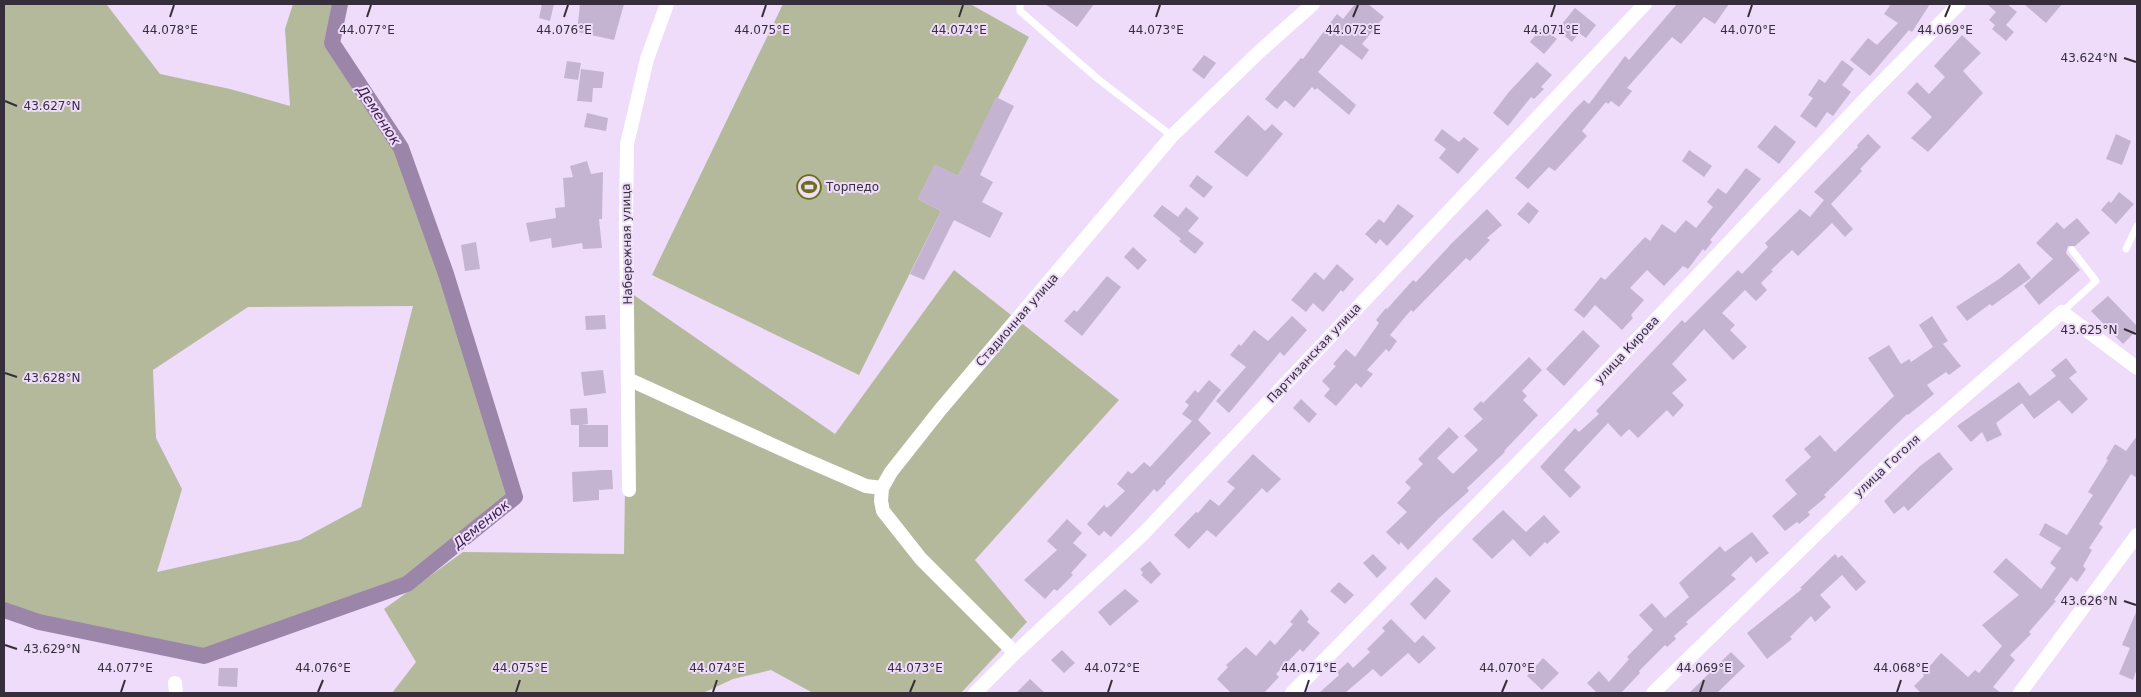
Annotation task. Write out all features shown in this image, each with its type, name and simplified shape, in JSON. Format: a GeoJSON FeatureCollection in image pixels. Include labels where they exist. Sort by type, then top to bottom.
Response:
{"type":"FeatureCollection","features":[{"type":"Feature","properties":{"kind":"street","name":"Набережная улица"},"geometry":{"type":"LineString","coordinates":[[629,490],[627,144],[647,59],[667,4]]}},
{"type":"Feature","properties":{"kind":"street","name":"Стадионная улица"},"geometry":{"type":"LineString","coordinates":[[882,488],[891,472],[940,410],[1172,136],[1258,52],[1313,4]]}},
{"type":"Feature","properties":{"kind":"street","name":"Партизанская улица"},"geometry":{"type":"LineString","coordinates":[[975,693],[1015,653],[1144,533],[1645,4]]}},
{"type":"Feature","properties":{"kind":"street","name":"улица Кирова"},"geometry":{"type":"LineString","coordinates":[[1292,693],[1572,408],[1868,96],[1959,4]]}},
{"type":"Feature","properties":{"kind":"street"},"geometry":{"type":"LineString","coordinates":[[2062,312],[2137,368]]}},
{"type":"Feature","properties":{"kind":"street","name":"улица Гоголя"},"geometry":{"type":"LineString","coordinates":[[1653,693],[1905,448],[2062,312]]}},
{"type":"Feature","properties":{"kind":"street"},"geometry":{"type":"LineString","coordinates":[[628,379],[807,461],[866,486],[882,488],[881,501],[883,511],[921,560],[1015,653]]}},
{"type":"Feature","properties":{"kind":"street"},"geometry":{"type":"LineString","coordinates":[[2020,693],[2137,535]]}},
{"type":"Feature","properties":{"kind":"lane"},"geometry":{"type":"LineString","coordinates":[[1020,4],[1020,10],[1056,44],[1172,136]]}},
{"type":"Feature","properties":{"kind":"lane"},"geometry":{"type":"LineString","coordinates":[[2126,249],[2137,226]]}},
{"type":"Feature","properties":{"kind":"lane"},"geometry":{"type":"LineString","coordinates":[[2062,312],[2096,281],[2072,250]]}},
{"type":"Feature","properties":{"kind":"green space"},"geometry":{"type":"Polygon","coordinates":[[[4,4],[107,5],[160,74],[230,89],[290,106],[285,29],[293,4],[340,4],[332,44],[401,148],[446,274],[515,497],[407,584],[204,656],[39,622],[4,610],[4,4]],[[413,306],[248,307],[153,370],[156,438],[182,489],[157,572],[300,540],[361,507],[413,306]]]}},
{"type":"Feature","properties":{"kind":"green space","name":"Торпедо"},"geometry":{"type":"Polygon","coordinates":[[[783,4],[970,4],[1029,37],[958,176],[935,165],[918,199],[941,211],[859,375],[652,275],[783,4]]]}},
{"type":"Feature","properties":{"kind":"green space"},"geometry":{"type":"Polygon","coordinates":[[[954,270],[1119,400],[975,560],[1027,622],[961,693],[813,693],[771,670],[733,679],[703,693],[392,693],[416,662],[384,609],[463,552],[624,554],[628,291],[835,434],[954,270]]]}},
{"type":"Feature","properties":{"kind":"building"},"geometry":{"type":"Polygon","coordinates":[[[542,4],[554,4],[550,21],[539,18],[542,4]]]}},
{"type":"Feature","properties":{"kind":"building"},"geometry":{"type":"Polygon","coordinates":[[[580,4],[624,4],[614,40],[577,32],[580,4]]]}},
{"type":"Feature","properties":{"kind":"building"},"geometry":{"type":"Polygon","coordinates":[[[1045,4],[1094,4],[1077,27],[1045,4]]]}},
{"type":"Feature","properties":{"kind":"building"},"geometry":{"type":"Polygon","coordinates":[[[1355,4],[1368,4],[1384,17],[1362,44],[1369,50],[1362,60],[1341,44],[1318,72],[1356,105],[1349,115],[1317,88],[1315,90],[1312,87],[1294,108],[1285,100],[1277,109],[1265,99],[1301,58],[1303,59],[1337,14],[1343,19],[1355,4]]]}},
{"type":"Feature","properties":{"kind":"building"},"geometry":{"type":"Polygon","coordinates":[[[1677,4],[1729,4],[1715,24],[1704,17],[1681,44],[1672,37],[1627,88],[1632,91],[1619,107],[1611,101],[1608,104],[1606,102],[1582,131],[1587,136],[1555,171],[1549,167],[1528,189],[1515,178],[1584,100],[1589,104],[1625,56],[1629,60],[1677,4]]]}},
{"type":"Feature","properties":{"kind":"building"},"geometry":{"type":"Polygon","coordinates":[[[1891,4],[1930,4],[1912,32],[1909,30],[1870,76],[1850,60],[1868,38],[1877,45],[1898,23],[1884,14],[1891,4]]]}},
{"type":"Feature","properties":{"kind":"building"},"geometry":{"type":"Polygon","coordinates":[[[1987,4],[2007,4],[2017,12],[2006,25],[2014,32],[2006,41],[1992,29],[1995,25],[1989,20],[1996,12],[1987,4]]]}},
{"type":"Feature","properties":{"kind":"building"},"geometry":{"type":"Polygon","coordinates":[[[2024,4],[2062,4],[2046,23],[2024,4]]]}},
{"type":"Feature","properties":{"kind":"building"},"geometry":{"type":"Polygon","coordinates":[[[1575,8],[1596,25],[1586,38],[1579,33],[1572,42],[1557,30],[1575,8]]]}},
{"type":"Feature","properties":{"kind":"building"},"geometry":{"type":"Polygon","coordinates":[[[1542,27],[1557,39],[1544,54],[1530,42],[1542,27]]]}},
{"type":"Feature","properties":{"kind":"building"},"geometry":{"type":"Polygon","coordinates":[[[1962,35],[1981,53],[1963,71],[1983,93],[1928,152],[1911,138],[1932,117],[1907,93],[1917,82],[1929,94],[1945,77],[1934,66],[1962,35]]]}},
{"type":"Feature","properties":{"kind":"building"},"geometry":{"type":"Polygon","coordinates":[[[1204,55],[1216,63],[1204,79],[1192,70],[1204,55]]]}},
{"type":"Feature","properties":{"kind":"building"},"geometry":{"type":"Polygon","coordinates":[[[1842,60],[1854,69],[1842,85],[1851,92],[1833,116],[1827,112],[1816,128],[1800,116],[1813,98],[1808,95],[1819,79],[1825,83],[1842,60]]]}},
{"type":"Feature","properties":{"kind":"building"},"geometry":{"type":"Polygon","coordinates":[[[567,61],[581,63],[578,80],[564,78],[567,61]]]}},
{"type":"Feature","properties":{"kind":"building"},"geometry":{"type":"Polygon","coordinates":[[[1537,62],[1552,75],[1541,87],[1544,89],[1534,99],[1531,97],[1508,126],[1493,113],[1508,93],[1537,62]]]}},
{"type":"Feature","properties":{"kind":"building"},"geometry":{"type":"Polygon","coordinates":[[[581,69],[604,72],[602,88],[593,88],[592,102],[577,101],[581,69]]]}},
{"type":"Feature","properties":{"kind":"building"},"geometry":{"type":"Polygon","coordinates":[[[996,97],[1014,106],[980,175],[993,182],[982,202],[1003,213],[990,238],[954,220],[924,280],[910,274],[941,211],[918,199],[935,164],[958,176],[996,97]]]}},
{"type":"Feature","properties":{"kind":"building"},"geometry":{"type":"Polygon","coordinates":[[[587,113],[608,118],[606,131],[584,127],[587,113]]]}},
{"type":"Feature","properties":{"kind":"building"},"geometry":{"type":"Polygon","coordinates":[[[1248,115],[1265,131],[1272,124],[1283,134],[1247,177],[1214,152],[1248,115]]]}},
{"type":"Feature","properties":{"kind":"building"},"geometry":{"type":"Polygon","coordinates":[[[1775,125],[1796,142],[1779,164],[1757,147],[1775,125]]]}},
{"type":"Feature","properties":{"kind":"building"},"geometry":{"type":"Polygon","coordinates":[[[1442,129],[1459,142],[1464,137],[1479,149],[1458,174],[1439,158],[1446,149],[1434,140],[1442,129]]]}},
{"type":"Feature","properties":{"kind":"building"},"geometry":{"type":"Polygon","coordinates":[[[1868,134],[1881,147],[1860,169],[1862,171],[1831,204],[1853,229],[1845,237],[1832,223],[1798,256],[1792,250],[1771,270],[1773,271],[1761,283],[1767,290],[1756,301],[1745,290],[1722,313],[1735,325],[1730,330],[1747,347],[1733,360],[1704,329],[1672,364],[1687,380],[1672,393],[1684,405],[1673,417],[1667,410],[1638,438],[1629,429],[1621,437],[1608,423],[1564,470],[1581,487],[1570,498],[1540,467],[1575,428],[1579,432],[1599,414],[1596,411],[1682,320],[1685,323],[1738,270],[1742,274],[1768,247],[1765,243],[1800,209],[1810,217],[1824,200],[1814,192],[1858,147],[1857,145],[1868,134]]]}},
{"type":"Feature","properties":{"kind":"building"},"geometry":{"type":"Polygon","coordinates":[[[2116,134],[2131,141],[2122,165],[2106,159],[2116,134]]]}},
{"type":"Feature","properties":{"kind":"building"},"geometry":{"type":"Polygon","coordinates":[[[1689,150],[1712,166],[1704,177],[1682,161],[1689,150]]]}},
{"type":"Feature","properties":{"kind":"building"},"geometry":{"type":"Polygon","coordinates":[[[587,161],[591,174],[603,172],[602,219],[599,219],[602,248],[583,249],[582,243],[552,248],[551,238],[530,242],[526,223],[556,218],[555,208],[565,207],[563,178],[573,177],[570,166],[587,161]]]}},
{"type":"Feature","properties":{"kind":"building"},"geometry":{"type":"Polygon","coordinates":[[[1746,168],[1761,179],[1710,240],[1712,242],[1705,251],[1703,249],[1688,269],[1683,266],[1664,286],[1647,270],[1630,288],[1644,300],[1631,315],[1633,318],[1622,330],[1595,305],[1584,318],[1574,310],[1601,277],[1605,280],[1645,237],[1650,241],[1662,224],[1675,233],[1686,220],[1696,228],[1713,207],[1707,202],[1718,188],[1726,194],[1746,168]]]}},
{"type":"Feature","properties":{"kind":"building"},"geometry":{"type":"Polygon","coordinates":[[[1197,175],[1213,187],[1204,198],[1189,186],[1197,175]]]}},
{"type":"Feature","properties":{"kind":"building"},"geometry":{"type":"Polygon","coordinates":[[[2119,192],[2134,204],[2116,224],[2101,210],[2109,201],[2111,203],[2119,192]]]}},
{"type":"Feature","properties":{"kind":"building"},"geometry":{"type":"Polygon","coordinates":[[[1528,202],[1539,211],[1529,224],[1517,214],[1528,202]]]}},
{"type":"Feature","properties":{"kind":"building"},"geometry":{"type":"Polygon","coordinates":[[[1398,204],[1414,216],[1387,246],[1380,239],[1376,244],[1365,234],[1379,219],[1384,223],[1398,204]]]}},
{"type":"Feature","properties":{"kind":"building"},"geometry":{"type":"Polygon","coordinates":[[[1162,205],[1178,217],[1186,207],[1199,218],[1188,231],[1204,243],[1195,254],[1179,241],[1181,239],[1153,216],[1162,205]]]}},
{"type":"Feature","properties":{"kind":"building"},"geometry":{"type":"Polygon","coordinates":[[[1487,209],[1502,225],[1487,238],[1490,240],[1470,261],[1466,258],[1413,312],[1411,310],[1390,335],[1397,341],[1389,352],[1386,349],[1367,370],[1373,374],[1361,388],[1356,383],[1336,406],[1324,396],[1330,389],[1322,381],[1336,366],[1333,364],[1346,349],[1355,357],[1379,323],[1376,320],[1386,308],[1413,280],[1416,282],[1487,209]]]}},
{"type":"Feature","properties":{"kind":"building"},"geometry":{"type":"Polygon","coordinates":[[[2077,218],[2090,233],[2075,246],[2068,246],[2066,253],[2080,270],[2039,305],[2024,286],[2053,259],[2036,243],[2057,222],[2064,229],[2077,218]]]}},
{"type":"Feature","properties":{"kind":"building"},"geometry":{"type":"Polygon","coordinates":[[[476,242],[480,269],[465,271],[461,245],[476,242]]]}},
{"type":"Feature","properties":{"kind":"building"},"geometry":{"type":"Polygon","coordinates":[[[1133,247],[1147,260],[1138,270],[1124,257],[1133,247]]]}},
{"type":"Feature","properties":{"kind":"building"},"geometry":{"type":"Polygon","coordinates":[[[2019,263],[2031,278],[1967,321],[1956,307],[1999,279],[2019,263]]]}},
{"type":"Feature","properties":{"kind":"building"},"geometry":{"type":"Polygon","coordinates":[[[1337,264],[1354,279],[1343,292],[1341,290],[1323,312],[1313,303],[1306,312],[1291,300],[1315,272],[1324,280],[1337,264]]]}},
{"type":"Feature","properties":{"kind":"building"},"geometry":{"type":"Polygon","coordinates":[[[1107,276],[1121,287],[1082,336],[1064,321],[1074,310],[1077,312],[1107,276]]]}},
{"type":"Feature","properties":{"kind":"building"},"geometry":{"type":"Polygon","coordinates":[[[2108,296],[2137,326],[2137,330],[2123,344],[2091,311],[2108,296]]]}},
{"type":"Feature","properties":{"kind":"building"},"geometry":{"type":"Polygon","coordinates":[[[605,315],[606,329],[586,330],[585,316],[605,315]]]}},
{"type":"Feature","properties":{"kind":"building"},"geometry":{"type":"Polygon","coordinates":[[[1292,316],[1307,330],[1284,356],[1280,352],[1229,413],[1216,401],[1246,367],[1230,355],[1239,344],[1241,346],[1254,330],[1268,341],[1292,316]]]}},
{"type":"Feature","properties":{"kind":"building"},"geometry":{"type":"Polygon","coordinates":[[[1932,316],[1948,341],[1943,344],[1961,366],[1949,375],[1946,372],[1927,385],[1934,394],[1907,414],[1824,495],[1826,497],[1808,512],[1810,515],[1799,524],[1797,522],[1785,531],[1772,516],[1797,494],[1785,480],[1811,457],[1804,449],[1820,435],[1835,452],[1894,396],[1868,358],[1889,345],[1901,364],[1909,359],[1911,362],[1933,347],[1919,325],[1932,316]]]}},
{"type":"Feature","properties":{"kind":"building"},"geometry":{"type":"Polygon","coordinates":[[[1583,330],[1600,346],[1564,386],[1546,369],[1583,330]]]}},
{"type":"Feature","properties":{"kind":"building"},"geometry":{"type":"Polygon","coordinates":[[[1529,357],[1542,370],[1522,391],[1527,396],[1523,400],[1538,415],[1505,452],[1467,488],[1469,491],[1408,550],[1401,542],[1399,545],[1386,532],[1407,512],[1397,503],[1411,488],[1405,482],[1423,464],[1418,459],[1449,427],[1459,437],[1437,458],[1453,474],[1478,450],[1464,436],[1483,419],[1473,409],[1481,401],[1483,403],[1529,357]]]}},
{"type":"Feature","properties":{"kind":"building"},"geometry":{"type":"Polygon","coordinates":[[[2066,358],[2077,372],[2069,378],[2088,399],[2072,414],[2059,400],[2034,419],[2022,403],[1996,423],[2002,435],[1987,442],[1982,432],[1971,442],[1957,426],[2019,382],[2030,396],[2056,376],[2051,370],[2066,358]]]}},
{"type":"Feature","properties":{"kind":"building"},"geometry":{"type":"Polygon","coordinates":[[[603,370],[606,393],[584,396],[581,372],[603,370]]]}},
{"type":"Feature","properties":{"kind":"building"},"geometry":{"type":"Polygon","coordinates":[[[1209,380],[1221,390],[1198,420],[1211,433],[1157,492],[1154,489],[1111,537],[1104,531],[1099,536],[1087,524],[1104,505],[1107,508],[1125,491],[1117,484],[1128,471],[1132,474],[1144,462],[1150,467],[1192,421],[1182,414],[1189,405],[1185,402],[1195,390],[1198,393],[1209,380]]]}},
{"type":"Feature","properties":{"kind":"building"},"geometry":{"type":"Polygon","coordinates":[[[1301,399],[1317,414],[1309,423],[1293,408],[1301,399]]]}},
{"type":"Feature","properties":{"kind":"building"},"geometry":{"type":"Polygon","coordinates":[[[587,408],[588,424],[581,425],[608,425],[608,447],[579,447],[579,425],[571,425],[570,409],[587,408]]]}},
{"type":"Feature","properties":{"kind":"building"},"geometry":{"type":"Polygon","coordinates":[[[2137,436],[2137,478],[2131,474],[2099,524],[2103,527],[2089,548],[2092,550],[2083,566],[2086,569],[2077,582],[2071,577],[2054,600],[2056,601],[2029,632],[2031,634],[2010,655],[2015,660],[1993,687],[2001,693],[1921,693],[1914,686],[1941,653],[1968,677],[1975,670],[1979,673],[2002,646],[1982,625],[2019,595],[1993,572],[2006,558],[2041,589],[2056,568],[2050,563],[2061,548],[2039,535],[2045,523],[2067,535],[2093,495],[2088,492],[2108,460],[2106,459],[2115,444],[2126,451],[2137,436]]]}},
{"type":"Feature","properties":{"kind":"building"},"geometry":{"type":"Polygon","coordinates":[[[1939,452],[1953,469],[1908,511],[1904,506],[1894,514],[1884,501],[1920,466],[1939,452]]]}},
{"type":"Feature","properties":{"kind":"building"},"geometry":{"type":"Polygon","coordinates":[[[1253,454],[1281,479],[1267,493],[1262,488],[1216,537],[1207,530],[1189,549],[1174,535],[1210,499],[1219,506],[1235,488],[1227,482],[1253,454]]]}},
{"type":"Feature","properties":{"kind":"building"},"geometry":{"type":"Polygon","coordinates":[[[612,470],[613,489],[599,490],[599,500],[573,502],[572,472],[612,470]]]}},
{"type":"Feature","properties":{"kind":"building"},"geometry":{"type":"Polygon","coordinates":[[[1503,510],[1526,532],[1544,515],[1560,532],[1547,544],[1545,542],[1530,557],[1513,539],[1492,559],[1472,539],[1503,510]]]}},
{"type":"Feature","properties":{"kind":"building"},"geometry":{"type":"Polygon","coordinates":[[[1067,519],[1082,533],[1073,543],[1087,555],[1071,573],[1073,575],[1057,591],[1054,589],[1045,599],[1024,580],[1057,550],[1047,541],[1067,519]]]}},
{"type":"Feature","properties":{"kind":"building"},"geometry":{"type":"Polygon","coordinates":[[[1752,532],[1769,553],[1756,563],[1751,556],[1731,575],[1736,579],[1686,622],[1688,624],[1674,636],[1676,639],[1667,647],[1665,645],[1639,671],[1640,673],[1621,693],[1597,693],[1587,683],[1599,671],[1609,682],[1629,659],[1627,657],[1653,630],[1639,615],[1652,603],[1665,618],[1689,597],[1679,583],[1720,546],[1725,552],[1752,532]]]}},
{"type":"Feature","properties":{"kind":"building"},"geometry":{"type":"Polygon","coordinates":[[[1373,554],[1387,568],[1377,578],[1363,563],[1373,554]]]}},
{"type":"Feature","properties":{"kind":"building"},"geometry":{"type":"Polygon","coordinates":[[[1835,554],[1838,558],[1842,555],[1866,582],[1856,591],[1842,575],[1820,595],[1831,607],[1815,622],[1811,616],[1790,637],[1792,639],[1767,659],[1747,633],[1802,589],[1800,588],[1835,554]]]}},
{"type":"Feature","properties":{"kind":"building"},"geometry":{"type":"Polygon","coordinates":[[[1150,561],[1161,574],[1151,584],[1141,575],[1143,573],[1140,569],[1150,561]]]}},
{"type":"Feature","properties":{"kind":"building"},"geometry":{"type":"Polygon","coordinates":[[[1436,577],[1451,591],[1425,620],[1410,604],[1436,577]]]}},
{"type":"Feature","properties":{"kind":"building"},"geometry":{"type":"Polygon","coordinates":[[[1339,582],[1354,595],[1345,604],[1330,591],[1339,582]]]}},
{"type":"Feature","properties":{"kind":"building"},"geometry":{"type":"Polygon","coordinates":[[[1125,589],[1139,601],[1110,626],[1098,612],[1125,589]]]}},
{"type":"Feature","properties":{"kind":"building"},"geometry":{"type":"Polygon","coordinates":[[[1301,609],[1309,619],[1307,622],[1320,633],[1303,652],[1300,649],[1276,674],[1279,677],[1264,693],[1231,693],[1217,679],[1228,667],[1226,665],[1246,647],[1256,656],[1270,640],[1275,645],[1293,624],[1290,622],[1301,609]]]}},
{"type":"Feature","properties":{"kind":"building"},"geometry":{"type":"Polygon","coordinates":[[[2137,610],[2137,668],[2133,680],[2119,674],[2130,648],[2122,645],[2137,610]]]}},
{"type":"Feature","properties":{"kind":"building"},"geometry":{"type":"Polygon","coordinates":[[[1391,619],[1415,643],[1423,635],[1436,648],[1419,664],[1408,653],[1381,677],[1373,669],[1345,693],[1319,693],[1339,675],[1337,672],[1348,662],[1353,668],[1370,652],[1367,649],[1385,631],[1382,628],[1391,619]]]}},
{"type":"Feature","properties":{"kind":"building"},"geometry":{"type":"Polygon","coordinates":[[[1062,650],[1075,663],[1064,673],[1051,660],[1062,650]]]}},
{"type":"Feature","properties":{"kind":"building"},"geometry":{"type":"Polygon","coordinates":[[[1731,652],[1745,666],[1717,693],[1689,693],[1731,652]]]}},
{"type":"Feature","properties":{"kind":"building"},"geometry":{"type":"Polygon","coordinates":[[[1543,658],[1559,673],[1542,690],[1527,676],[1543,658]]]}},
{"type":"Feature","properties":{"kind":"building"},"geometry":{"type":"Polygon","coordinates":[[[219,668],[238,668],[237,687],[218,686],[219,668]]]}},
{"type":"Feature","properties":{"kind":"building"},"geometry":{"type":"Polygon","coordinates":[[[1030,679],[1045,693],[1016,693],[1030,679]]]}},
{"type":"Feature","properties":{"kind":"waterway","name":"Деменюк"},"geometry":{"type":"LineString","coordinates":[[4,610],[39,622],[204,656],[407,584],[515,497],[446,274],[401,148],[332,43],[340,4]]}},
{"type":"Feature","properties":{"kind":"place","name":"Торпедо"},"geometry":{"type":"Point","coordinates":[809,187]}}]}
